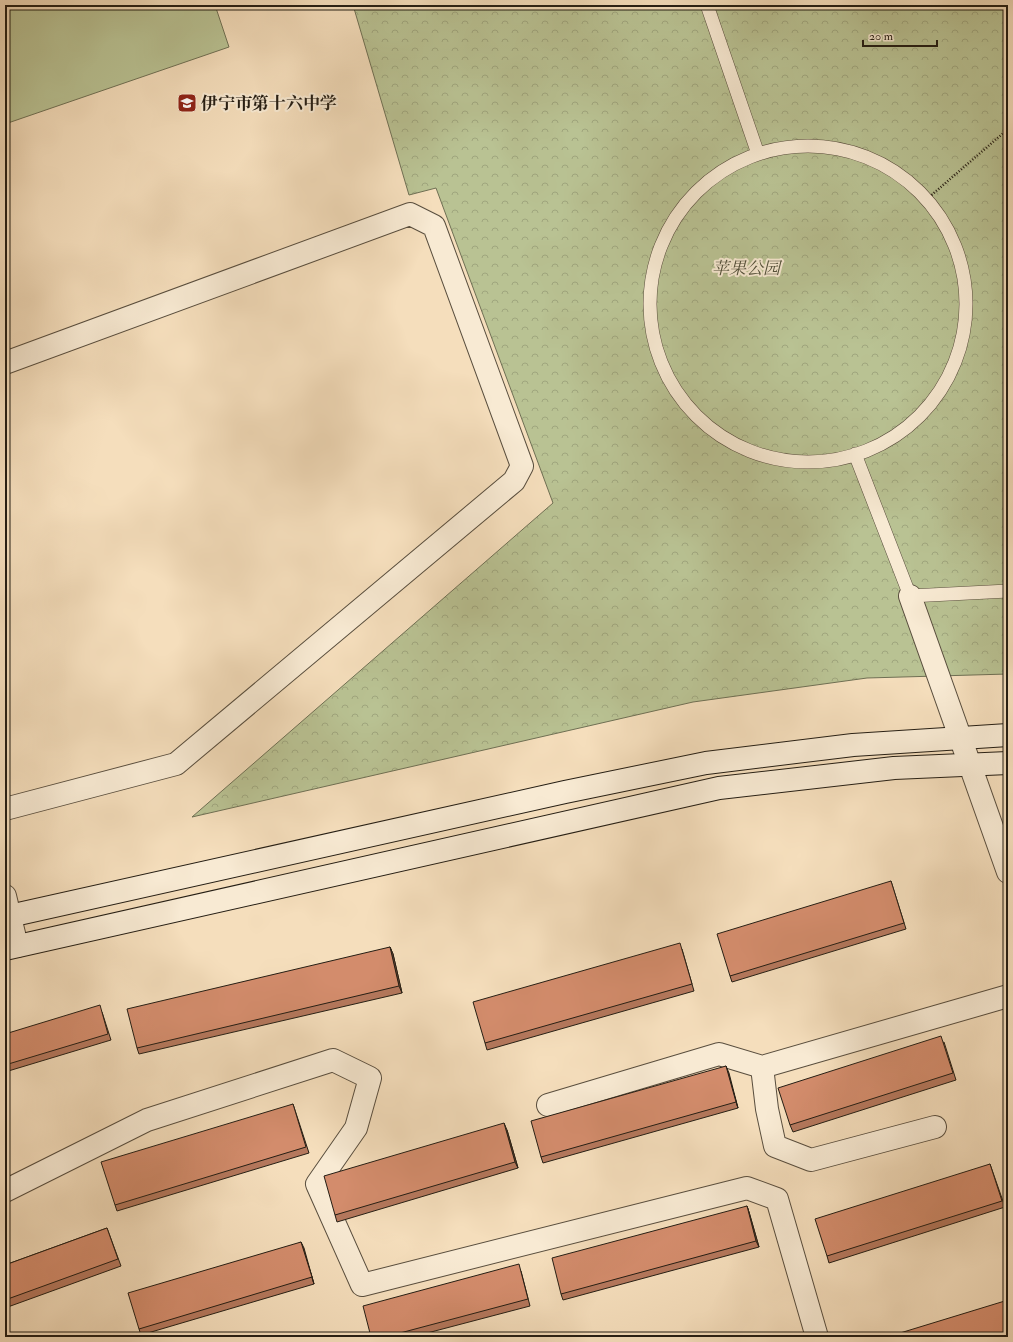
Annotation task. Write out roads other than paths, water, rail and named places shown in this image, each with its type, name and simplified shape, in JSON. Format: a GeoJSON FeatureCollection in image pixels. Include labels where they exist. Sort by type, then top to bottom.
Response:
{"type":"FeatureCollection","features":[{"type":"Feature","properties":{"kind":"street"},"geometry":{"type":"LineString","coordinates":[[5,363],[410,214],[434,226],[522,466],[514,481],[176,764],[5,809]]}},
{"type":"Feature","properties":{"kind":"street"},"geometry":{"type":"LineString","coordinates":[[910,596],[1008,872]]}},
{"type":"Feature","properties":{"kind":"street"},"geometry":{"type":"LineString","coordinates":[[1008,735],[853,745],[706,762],[7,910],[11,948],[719,788],[894,768],[1008,763]]}},
{"type":"Feature","properties":{"kind":"street"},"geometry":{"type":"LineString","coordinates":[[548,1105],[719,1054],[762,1067],[1008,996]]}},
{"type":"Feature","properties":{"kind":"street"},"geometry":{"type":"LineString","coordinates":[[5,1191],[147,1120],[333,1060],[370,1078],[356,1128],[317,1184],[362,1285],[747,1188],[777,1199],[817,1337]]}},
{"type":"Feature","properties":{"kind":"street"},"geometry":{"type":"LineString","coordinates":[[762,1067],[767,1109],[775,1146],[811,1160],[935,1127]]}},
{"type":"Feature","properties":{"kind":"lane"},"geometry":{"type":"LineString","coordinates":[[707,5],[758,154]]}},
{"type":"Feature","properties":{"kind":"lane"},"geometry":{"type":"LineString","coordinates":[[803,146],[849,151],[892,169],[927,199],[953,237],[966,282],[966,328],[952,372],[926,411],[885,444],[835,461],[782,462],[732,445],[690,412],[661,368],[649,317],[653,265],[675,216],[711,178],[758,154],[803,146]]}},
{"type":"Feature","properties":{"kind":"lane"},"geometry":{"type":"LineString","coordinates":[[855,454],[910,596],[1008,591]]}},
{"type":"Feature","properties":{"kind":"place","name":"伊宁市第十六中学"},"geometry":{"type":"Point","coordinates":[187,103]}},
{"type":"Feature","properties":{"kind":"park label","name":"苹果公园"},"geometry":{"type":"Point","coordinates":[746,268]}}]}
